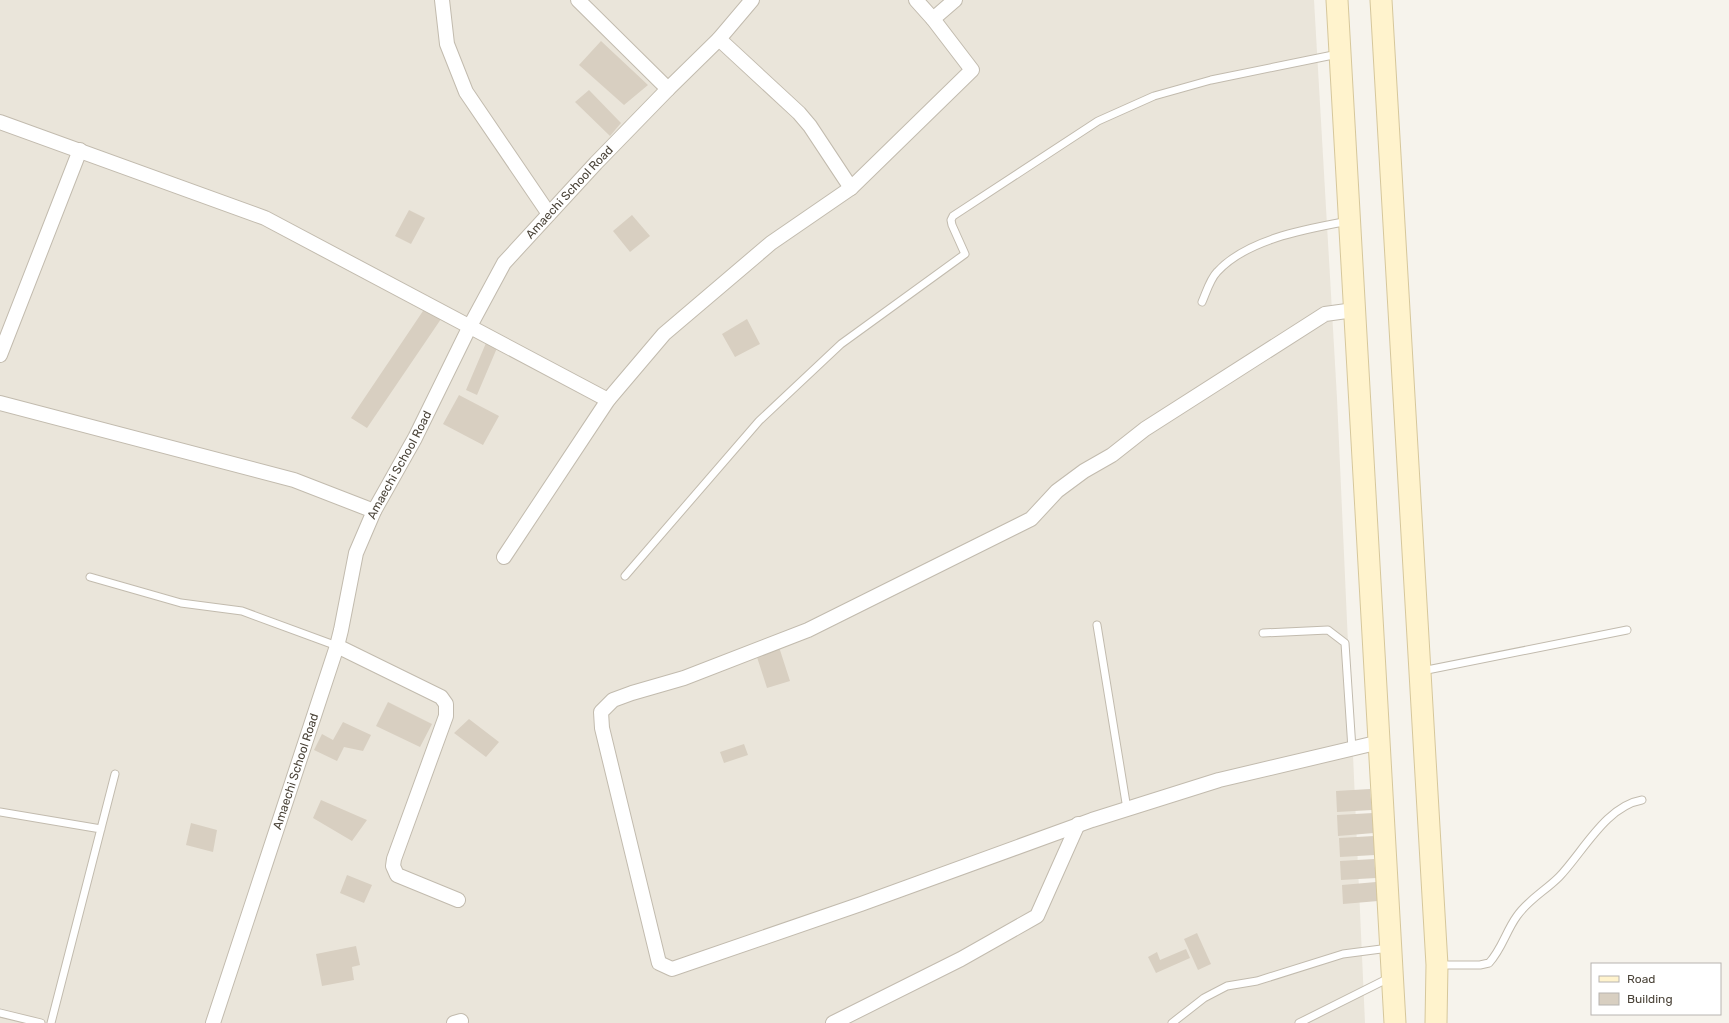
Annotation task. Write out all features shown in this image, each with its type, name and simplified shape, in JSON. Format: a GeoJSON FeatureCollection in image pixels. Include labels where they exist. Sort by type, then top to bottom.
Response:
{"type":"FeatureCollection","features":[{"type":"Feature","properties":{"kind":"main road"},"geometry":{"type":"LineString","coordinates":[[1337,0],[1395,1023]]}},
{"type":"Feature","properties":{"kind":"main road"},"geometry":{"type":"LineString","coordinates":[[1381,0],[1437,965],[1436,1023]]}},
{"type":"Feature","properties":{"kind":"street"},"geometry":{"type":"LineString","coordinates":[[442,0],[447,44],[466,92],[549,214]]}},
{"type":"Feature","properties":{"kind":"street"},"geometry":{"type":"LineString","coordinates":[[578,0],[668,89]]}},
{"type":"Feature","properties":{"kind":"street","name":"Amaechi School Road"},"geometry":{"type":"LineString","coordinates":[[213,1023],[337,646],[356,553],[374,511],[415,438],[470,326],[504,263],[668,89],[719,39],[752,0]]}},
{"type":"Feature","properties":{"kind":"street"},"geometry":{"type":"LineString","coordinates":[[504,557],[608,400],[664,334],[770,243],[851,188],[972,70],[934,19],[916,0]]}},
{"type":"Feature","properties":{"kind":"street"},"geometry":{"type":"LineString","coordinates":[[934,19],[955,0]]}},
{"type":"Feature","properties":{"kind":"street"},"geometry":{"type":"LineString","coordinates":[[719,39],[799,113],[810,126],[851,188]]}},
{"type":"Feature","properties":{"kind":"street"},"geometry":{"type":"LineString","coordinates":[[0,122],[265,218],[608,400]]}},
{"type":"Feature","properties":{"kind":"street"},"geometry":{"type":"LineString","coordinates":[[0,355],[80,150]]}},
{"type":"Feature","properties":{"kind":"street"},"geometry":{"type":"LineString","coordinates":[[1354,310],[1325,314],[1152,425],[1112,455],[1084,471],[1057,491],[1030,519],[808,630],[684,678],[613,700],[601,712],[602,728],[659,963],[672,969],[862,904],[1078,824],[1220,780],[1380,742]]}},
{"type":"Feature","properties":{"kind":"street"},"geometry":{"type":"LineString","coordinates":[[0,403],[294,480],[374,511]]}},
{"type":"Feature","properties":{"kind":"street"},"geometry":{"type":"LineString","coordinates":[[337,646],[441,697],[446,704],[446,716],[393,866],[397,875],[458,900]]}},
{"type":"Feature","properties":{"kind":"street"},"geometry":{"type":"LineString","coordinates":[[833,1023],[961,959],[1037,916],[1078,824]]}},
{"type":"Feature","properties":{"kind":"lane"},"geometry":{"type":"LineString","coordinates":[[625,576],[758,421],[842,344],[965,254],[952,225],[951,220],[953,216],[1098,121],[1154,96],[1211,80],[1340,54]]}},
{"type":"Feature","properties":{"kind":"lane"},"geometry":{"type":"LineString","coordinates":[[1202,302],[1216,273],[1238,255],[1272,239],[1297,231],[1349,220]]}},
{"type":"Feature","properties":{"kind":"lane"},"geometry":{"type":"LineString","coordinates":[[90,577],[181,603],[242,611],[337,646]]}},
{"type":"Feature","properties":{"kind":"lane"},"geometry":{"type":"LineString","coordinates":[[1097,625],[1126,810]]}},
{"type":"Feature","properties":{"kind":"lane"},"geometry":{"type":"LineString","coordinates":[[1263,633],[1328,630],[1345,643],[1352,749]]}},
{"type":"Feature","properties":{"kind":"lane"},"geometry":{"type":"LineString","coordinates":[[1420,671],[1627,630]]}},
{"type":"Feature","properties":{"kind":"lane"},"geometry":{"type":"LineString","coordinates":[[51,1023],[115,774]]}},
{"type":"Feature","properties":{"kind":"lane"},"geometry":{"type":"LineString","coordinates":[[1437,965],[1480,965],[1489,963],[1500,947],[1515,918],[1526,903],[1558,878],[1590,838],[1614,813],[1632,802],[1642,800]]}},
{"type":"Feature","properties":{"kind":"lane"},"geometry":{"type":"LineString","coordinates":[[0,812],[101,829]]}},
{"type":"Feature","properties":{"kind":"lane"},"geometry":{"type":"LineString","coordinates":[[1172,1023],[1204,998],[1228,986],[1257,981],[1343,954],[1391,948]]}},
{"type":"Feature","properties":{"kind":"lane"},"geometry":{"type":"LineString","coordinates":[[1299,1023],[1393,976]]}},
{"type":"Feature","properties":{"kind":"lane"},"geometry":{"type":"LineString","coordinates":[[0,1013],[41,1023]]}},
{"type":"Feature","properties":{"kind":"shaded area"},"geometry":{"type":"Polygon","coordinates":[[[0,0],[1314,0],[1337,398],[1365,1023],[0,1023],[0,0]]]}},
{"type":"Feature","properties":{"kind":"building"},"geometry":{"type":"Polygon","coordinates":[[[601,41],[648,85],[624,105],[579,65],[601,41]]]}},
{"type":"Feature","properties":{"kind":"building"},"geometry":{"type":"Polygon","coordinates":[[[589,90],[621,123],[610,136],[575,102],[589,90]]]}},
{"type":"Feature","properties":{"kind":"building"},"geometry":{"type":"Polygon","coordinates":[[[409,210],[425,218],[411,244],[395,236],[409,210]]]}},
{"type":"Feature","properties":{"kind":"building"},"geometry":{"type":"Polygon","coordinates":[[[632,215],[650,236],[630,252],[613,231],[632,215]]]}},
{"type":"Feature","properties":{"kind":"building"},"geometry":{"type":"Polygon","coordinates":[[[425,308],[441,319],[367,428],[351,418],[425,308]]]}},
{"type":"Feature","properties":{"kind":"building"},"geometry":{"type":"Polygon","coordinates":[[[747,319],[760,344],[735,357],[722,334],[747,319]]]}},
{"type":"Feature","properties":{"kind":"building"},"geometry":{"type":"Polygon","coordinates":[[[486,343],[497,348],[477,395],[466,390],[486,343]]]}},
{"type":"Feature","properties":{"kind":"building"},"geometry":{"type":"Polygon","coordinates":[[[459,395],[499,416],[483,445],[443,424],[459,395]]]}},
{"type":"Feature","properties":{"kind":"building"},"geometry":{"type":"Polygon","coordinates":[[[779,647],[790,681],[767,688],[756,654],[779,647]]]}},
{"type":"Feature","properties":{"kind":"building"},"geometry":{"type":"Polygon","coordinates":[[[388,702],[432,724],[420,747],[376,726],[388,702]]]}},
{"type":"Feature","properties":{"kind":"building"},"geometry":{"type":"Polygon","coordinates":[[[469,719],[499,742],[486,757],[454,733],[469,719]]]}},
{"type":"Feature","properties":{"kind":"building"},"geometry":{"type":"Polygon","coordinates":[[[343,722],[371,735],[363,751],[344,747],[337,761],[314,750],[322,734],[333,740],[343,722]]]}},
{"type":"Feature","properties":{"kind":"building"},"geometry":{"type":"Polygon","coordinates":[[[744,744],[748,755],[724,763],[720,752],[744,744]]]}},
{"type":"Feature","properties":{"kind":"building"},"geometry":{"type":"Polygon","coordinates":[[[1370,789],[1372,810],[1337,812],[1336,791],[1370,789]]]}},
{"type":"Feature","properties":{"kind":"building"},"geometry":{"type":"Polygon","coordinates":[[[321,800],[367,820],[352,841],[313,818],[321,800]]]}},
{"type":"Feature","properties":{"kind":"building"},"geometry":{"type":"Polygon","coordinates":[[[1373,813],[1374,833],[1338,836],[1337,815],[1373,813]]]}},
{"type":"Feature","properties":{"kind":"building"},"geometry":{"type":"Polygon","coordinates":[[[191,823],[217,830],[213,852],[186,845],[191,823]]]}},
{"type":"Feature","properties":{"kind":"building"},"geometry":{"type":"Polygon","coordinates":[[[1374,836],[1375,855],[1340,857],[1339,838],[1374,836]]]}},
{"type":"Feature","properties":{"kind":"building"},"geometry":{"type":"Polygon","coordinates":[[[1374,859],[1376,878],[1341,880],[1340,861],[1374,859]]]}},
{"type":"Feature","properties":{"kind":"building"},"geometry":{"type":"Polygon","coordinates":[[[347,875],[372,885],[364,903],[340,893],[347,875]]]}},
{"type":"Feature","properties":{"kind":"building"},"geometry":{"type":"Polygon","coordinates":[[[1376,882],[1378,901],[1343,904],[1342,885],[1376,882]]]}},
{"type":"Feature","properties":{"kind":"building"},"geometry":{"type":"Polygon","coordinates":[[[1197,933],[1211,964],[1198,970],[1184,939],[1197,933]]]}},
{"type":"Feature","properties":{"kind":"building"},"geometry":{"type":"Polygon","coordinates":[[[356,946],[360,965],[352,967],[354,980],[322,986],[316,954],[356,946]]]}},
{"type":"Feature","properties":{"kind":"building"},"geometry":{"type":"Polygon","coordinates":[[[1186,949],[1190,958],[1156,973],[1148,957],[1157,952],[1160,960],[1186,949]]]}}]}
